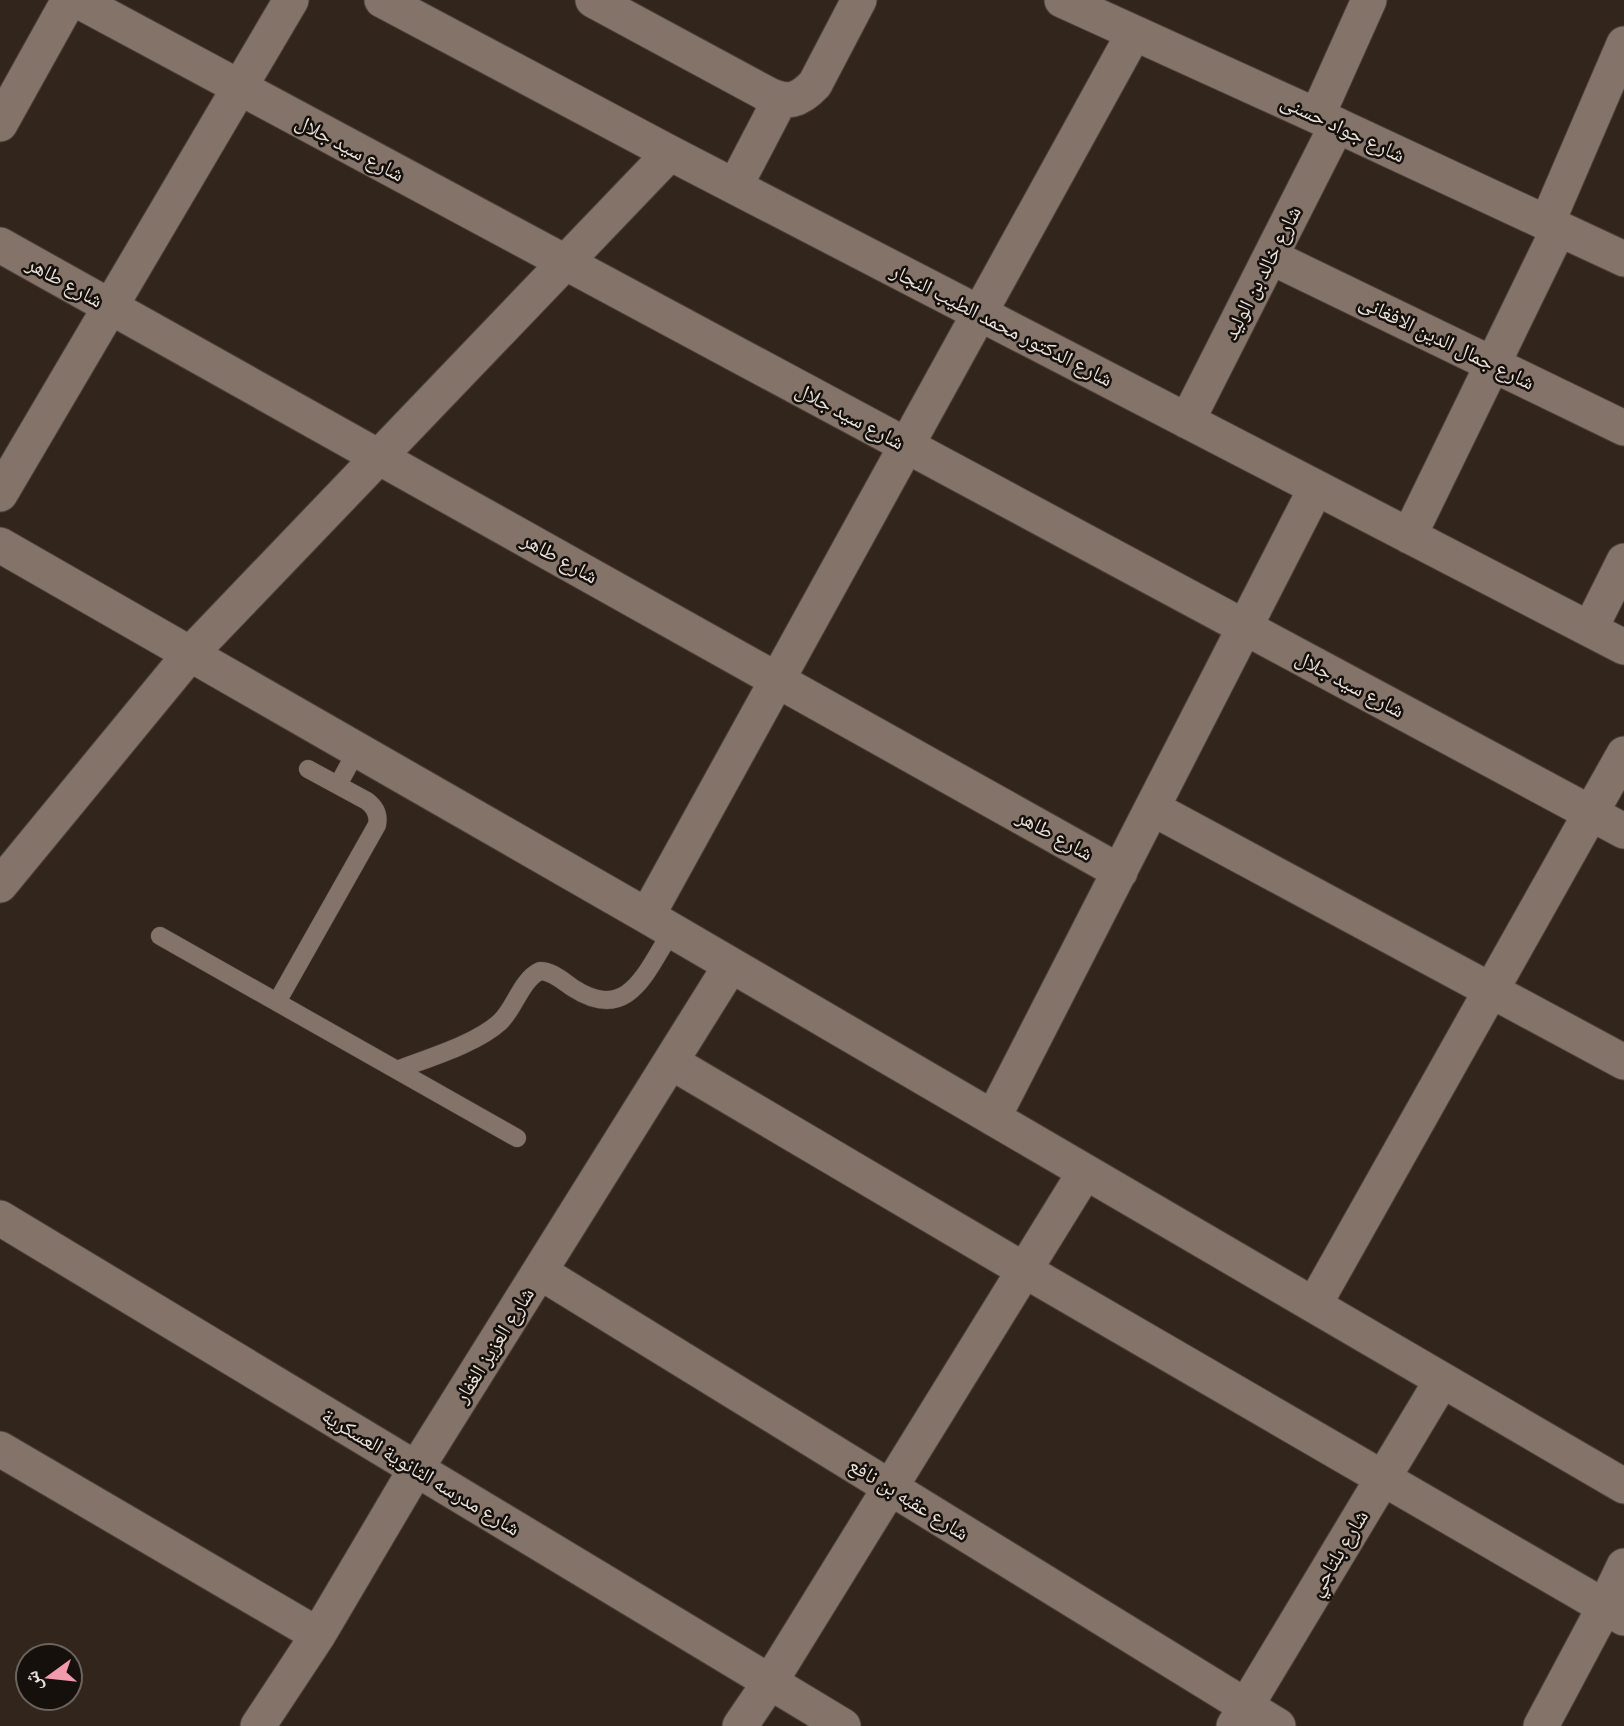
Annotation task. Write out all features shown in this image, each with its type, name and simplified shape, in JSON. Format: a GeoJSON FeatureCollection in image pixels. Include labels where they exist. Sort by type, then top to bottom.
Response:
{"type":"FeatureCollection","features":[{"type":"Feature","properties":{"kind":"street"},"geometry":{"type":"LineString","coordinates":[[0,124],[69,0]]}},
{"type":"Feature","properties":{"kind":"street","name":"شارع سيد جلال"},"geometry":{"type":"LineString","coordinates":[[77,0],[1624,831]]}},
{"type":"Feature","properties":{"kind":"street"},"geometry":{"type":"LineString","coordinates":[[0,495],[291,0]]}},
{"type":"Feature","properties":{"kind":"street","name":"شارع الدكتور محمد الطيب النجار"},"geometry":{"type":"LineString","coordinates":[[382,0],[979,314],[1624,647]]}},
{"type":"Feature","properties":{"kind":"street"},"geometry":{"type":"LineString","coordinates":[[593,0],[779,100],[794,100],[806,94],[815,84],[859,0]]}},
{"type":"Feature","properties":{"kind":"street","name":"شارع جواد حسنى"},"geometry":{"type":"LineString","coordinates":[[1062,0],[1624,259]]}},
{"type":"Feature","properties":{"kind":"street","name":"شارع خالد بن الوليد"},"geometry":{"type":"LineString","coordinates":[[1187,421],[1271,257],[1327,120],[1369,0]]}},
{"type":"Feature","properties":{"kind":"street"},"geometry":{"type":"LineString","coordinates":[[659,924],[777,680],[1134,33]]}},
{"type":"Feature","properties":{"kind":"street"},"geometry":{"type":"LineString","coordinates":[[1409,536],[1492,364],[1553,225],[1624,44]]}},
{"type":"Feature","properties":{"kind":"street"},"geometry":{"type":"LineString","coordinates":[[735,186],[779,100]]}},
{"type":"Feature","properties":{"kind":"street"},"geometry":{"type":"LineString","coordinates":[[0,885],[190,654],[670,153]]}},
{"type":"Feature","properties":{"kind":"street","name":"شارع طاهر"},"geometry":{"type":"LineString","coordinates":[[0,245],[1120,872]]}},
{"type":"Feature","properties":{"kind":"street","name":"شارع جمال الدين الافغانى"},"geometry":{"type":"LineString","coordinates":[[1271,257],[1624,428]]}},
{"type":"Feature","properties":{"kind":"street"},"geometry":{"type":"LineString","coordinates":[[993,1118],[1316,488]]}},
{"type":"Feature","properties":{"kind":"street"},"geometry":{"type":"LineString","coordinates":[[0,545],[731,965],[1624,1486]]}},
{"type":"Feature","properties":{"kind":"street"},"geometry":{"type":"LineString","coordinates":[[1590,629],[1624,561]]}},
{"type":"Feature","properties":{"kind":"street"},"geometry":{"type":"LineString","coordinates":[[1314,1305],[1624,754]]}},
{"type":"Feature","properties":{"kind":"street"},"geometry":{"type":"LineString","coordinates":[[1152,808],[1624,1062]]}},
{"type":"Feature","properties":{"kind":"street","name":"شارع العزيز الغفار"},"geometry":{"type":"LineString","coordinates":[[258,1726],[318,1635],[416,1469],[731,965]]}},
{"type":"Feature","properties":{"kind":"street"},"geometry":{"type":"LineString","coordinates":[[671,1062],[1615,1612]]}},
{"type":"Feature","properties":{"kind":"street"},"geometry":{"type":"LineString","coordinates":[[740,1726],[770,1682],[1085,1172]]}},
{"type":"Feature","properties":{"kind":"street","name":"شارع مدرسه الثانوية العسكرية"},"geometry":{"type":"LineString","coordinates":[[0,1218],[843,1726]]}},
{"type":"Feature","properties":{"kind":"street","name":"شارع عقبه بن نافع"},"geometry":{"type":"LineString","coordinates":[[540,1272],[890,1487],[1240,1716],[1278,1726]]}},
{"type":"Feature","properties":{"kind":"street","name":"شارع بلتاجي"},"geometry":{"type":"LineString","coordinates":[[1240,1716],[1442,1380]]}},
{"type":"Feature","properties":{"kind":"street"},"geometry":{"type":"LineString","coordinates":[[0,1449],[318,1635]]}},
{"type":"Feature","properties":{"kind":"street"},"geometry":{"type":"LineString","coordinates":[[1541,1726],[1615,1612],[1624,1566]]}},
{"type":"Feature","properties":{"kind":"lane"},"geometry":{"type":"LineString","coordinates":[[338,785],[357,750]]}},
{"type":"Feature","properties":{"kind":"lane"},"geometry":{"type":"LineString","coordinates":[[276,1002],[377,825],[378,818],[373,805],[308,769]]}},
{"type":"Feature","properties":{"kind":"lane"},"geometry":{"type":"LineString","coordinates":[[397,1070],[470,1041],[492,1028],[502,1020],[532,977],[540,971],[550,973],[593,999],[603,1001],[622,998],[637,986],[659,924]]}},
{"type":"Feature","properties":{"kind":"lane"},"geometry":{"type":"LineString","coordinates":[[160,936],[517,1138]]}}]}
